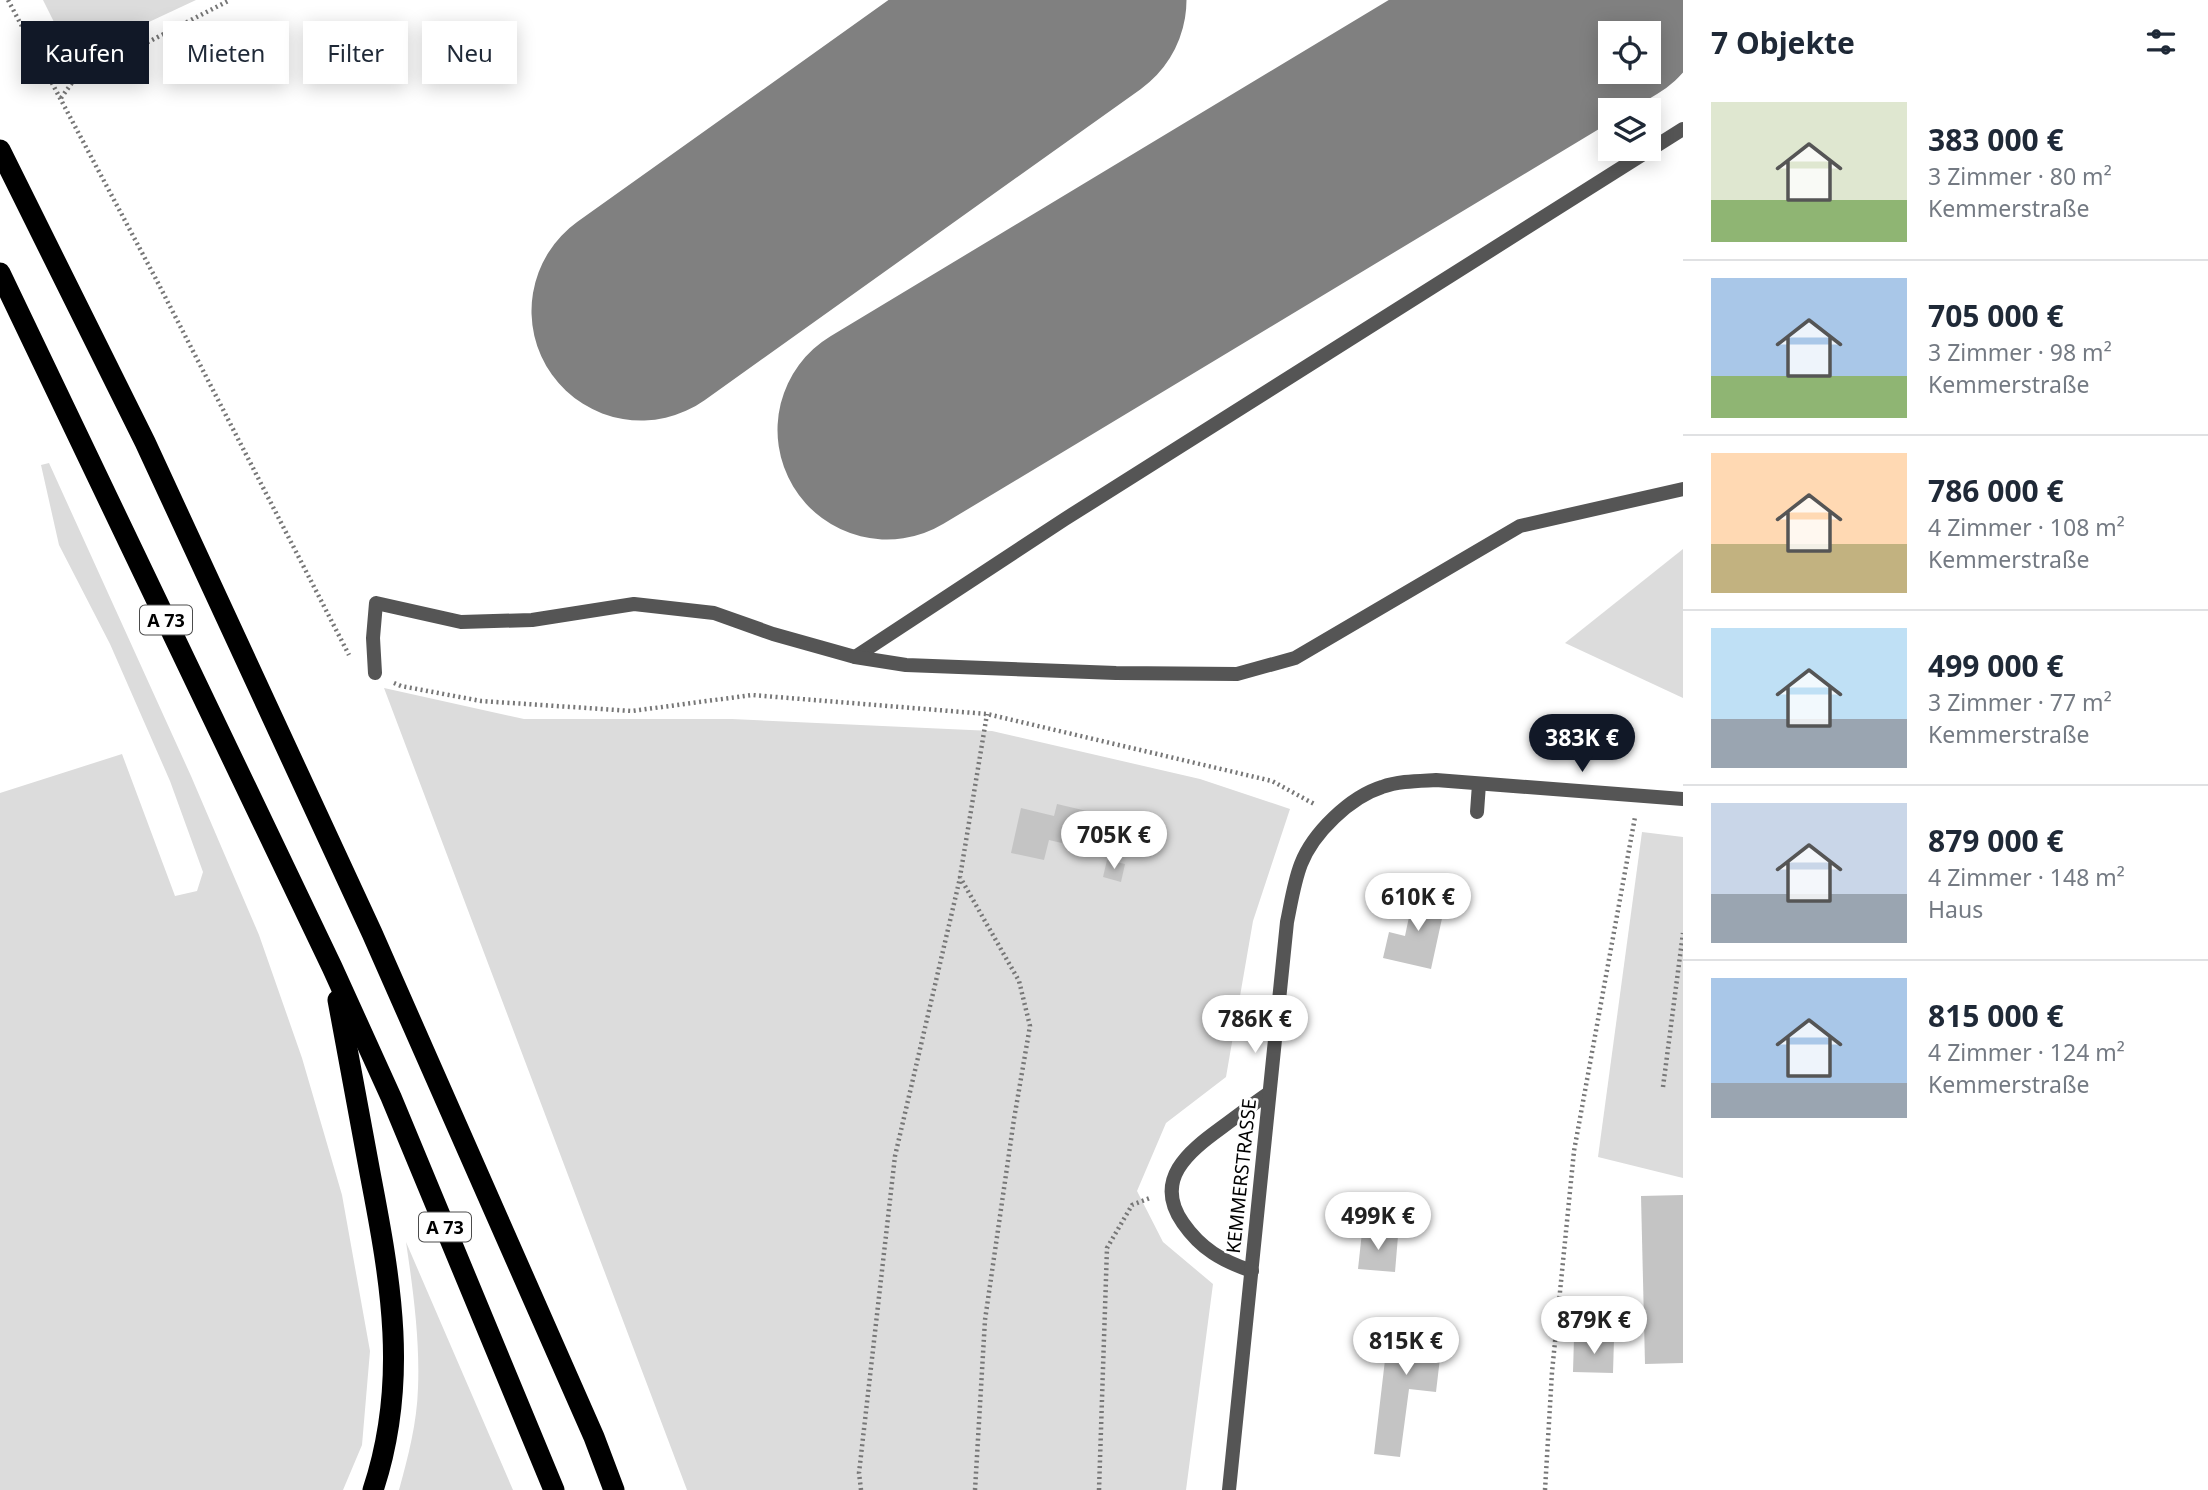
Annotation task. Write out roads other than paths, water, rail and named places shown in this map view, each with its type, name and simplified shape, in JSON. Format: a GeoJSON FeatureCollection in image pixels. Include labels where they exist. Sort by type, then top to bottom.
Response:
{"type":"FeatureCollection","features":[{"type":"Feature","properties":{"kind":"highway","name":"A 73"},"geometry":{"type":"LineString","coordinates":[[0,150],[145,442],[377,946],[594,1437],[614,1490]]}},
{"type":"Feature","properties":{"kind":"highway","name":"A 73"},"geometry":{"type":"LineString","coordinates":[[0,273],[332,967],[391,1097],[554,1490]]}},
{"type":"Feature","properties":{"kind":"highway"},"geometry":{"type":"LineString","coordinates":[[332,967],[388,1272],[395,1343],[391,1423],[373,1490]]}},
{"type":"Feature","properties":{"kind":"highway"},"geometry":{"type":"LineString","coordinates":[[594,1437],[630,1490]]}},
{"type":"Feature","properties":{"kind":"street"},"geometry":{"type":"LineString","coordinates":[[855,657],[1065,519],[1683,130]]}},
{"type":"Feature","properties":{"kind":"street"},"geometry":{"type":"LineString","coordinates":[[375,673],[373,638],[376,603],[461,622],[532,620],[634,604],[714,613],[773,634],[855,657],[906,665],[1116,673],[1237,674],[1295,658],[1520,526],[1683,489]]}},
{"type":"Feature","properties":{"kind":"street","name":"KEMMERSTRASSE"},"geometry":{"type":"LineString","coordinates":[[1229,1490],[1287,922],[1301,864],[1316,838],[1335,817],[1380,787],[1405,782],[1436,780],[1683,799]]}},
{"type":"Feature","properties":{"kind":"street"},"geometry":{"type":"LineString","coordinates":[[1477,812],[1479,784]]}},
{"type":"Feature","properties":{"kind":"street"},"geometry":{"type":"LineString","coordinates":[[1252,1271],[1223,1262],[1199,1242],[1175,1212],[1171,1190],[1177,1170],[1188,1155],[1269,1093]]}}]}
